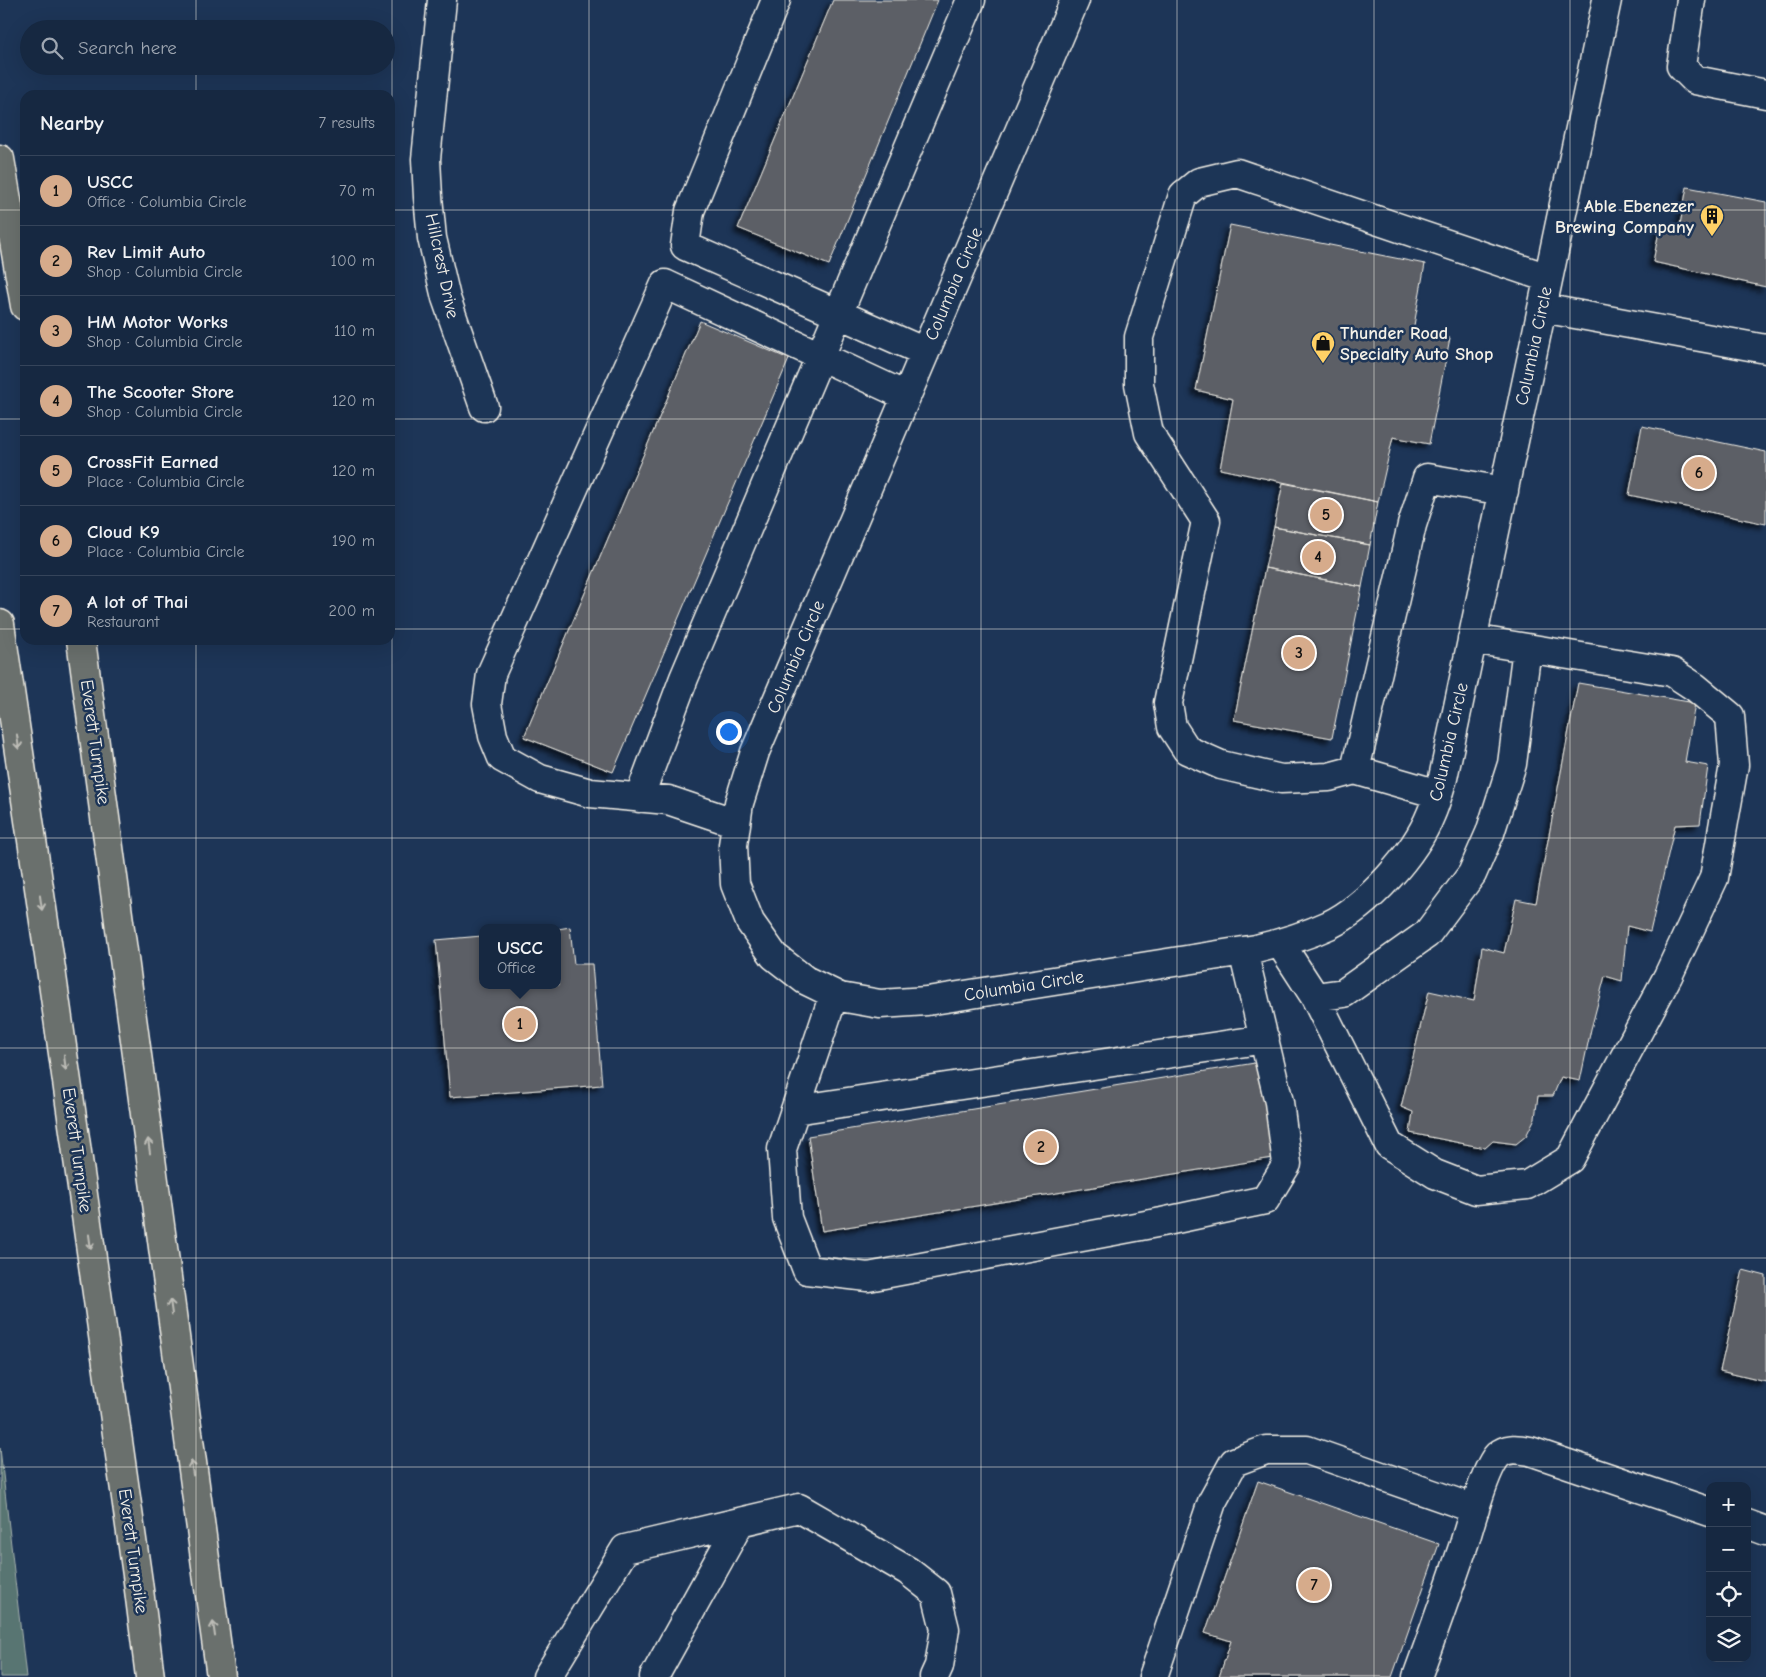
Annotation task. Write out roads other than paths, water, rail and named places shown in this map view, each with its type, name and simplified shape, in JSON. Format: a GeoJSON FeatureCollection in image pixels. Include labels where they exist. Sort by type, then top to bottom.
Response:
{"type":"FeatureCollection","features":[{"type":"Feature","properties":{"kind":"highway"},"geometry":{"type":"LineString","coordinates":[[0,159],[20,277]]}},
{"type":"Feature","properties":{"kind":"highway","name":"Everett Turnpike"},"geometry":{"type":"LineString","coordinates":[[0,624],[51,968],[150,1677]]}},
{"type":"Feature","properties":{"kind":"highway","name":"Everett Turnpike"},"geometry":{"type":"LineString","coordinates":[[82,645],[221,1677]]}},
{"type":"Feature","properties":{"kind":"street","name":"Hillcrest Drive"},"geometry":{"type":"LineString","coordinates":[[442,0],[426,159],[430,222],[446,298],[484,407]]}},
{"type":"Feature","properties":{"kind":"street"},"geometry":{"type":"LineString","coordinates":[[736,822],[668,800],[590,793],[540,779],[502,758],[492,736],[487,704],[491,674],[666,284],[685,246],[690,211],[776,0]]}},
{"type":"Feature","properties":{"kind":"street"},"geometry":{"type":"LineString","coordinates":[[639,798],[684,678],[971,0]]}},
{"type":"Feature","properties":{"kind":"street","name":"Columbia Circle"},"geometry":{"type":"LineString","coordinates":[[1075,0],[755,752],[739,803],[733,845],[734,884],[750,922],[774,956],[805,980],[840,997],[880,1004],[927,1001],[1243,951],[1296,939],[1331,924],[1356,908],[1387,879],[1410,851],[1431,816],[1443,778],[1607,0]]}},
{"type":"Feature","properties":{"kind":"street"},"geometry":{"type":"LineString","coordinates":[[1691,0],[1681,66],[1695,80],[1766,94]]}},
{"type":"Feature","properties":{"kind":"street"},"geometry":{"type":"LineString","coordinates":[[1438,794],[1355,770],[1329,777],[1281,779],[1221,764],[1187,750],[1172,727],[1168,703],[1206,521],[1148,433],[1139,384],[1140,337],[1184,195],[1199,182],[1237,173],[1548,278]]}},
{"type":"Feature","properties":{"kind":"street"},"geometry":{"type":"LineString","coordinates":[[685,246],[925,352]]}},
{"type":"Feature","properties":{"kind":"street"},"geometry":{"type":"LineString","coordinates":[[666,284],[906,396]]}},
{"type":"Feature","properties":{"kind":"street"},"geometry":{"type":"LineString","coordinates":[[1542,308],[1766,349]]}},
{"type":"Feature","properties":{"kind":"street"},"geometry":{"type":"LineString","coordinates":[[1355,770],[1412,525],[1427,478],[1504,491]]}},
{"type":"Feature","properties":{"kind":"street"},"geometry":{"type":"LineString","coordinates":[[1280,943],[1316,997],[1389,1145],[1435,1174],[1476,1190],[1527,1185],[1570,1159],[1668,976],[1714,878],[1734,765],[1730,716],[1695,686],[1672,672],[1472,639]]}},
{"type":"Feature","properties":{"kind":"street"},"geometry":{"type":"LineString","coordinates":[[1316,997],[1344,992],[1427,934],[1472,874],[1490,833],[1512,764],[1527,648]]}},
{"type":"Feature","properties":{"kind":"street"},"geometry":{"type":"LineString","coordinates":[[834,994],[782,1149],[787,1218],[807,1270],[868,1277],[1162,1222],[1266,1200],[1287,1164],[1279,1102],[1243,951]]}},
{"type":"Feature","properties":{"kind":"street"},"geometry":{"type":"LineString","coordinates":[[795,1110],[1265,1039]]}},
{"type":"Feature","properties":{"kind":"street"},"geometry":{"type":"LineString","coordinates":[[1417,1677],[1475,1509],[1492,1464],[1498,1454],[1509,1449],[1530,1451],[1706,1511]]}},
{"type":"Feature","properties":{"kind":"street"},"geometry":{"type":"LineString","coordinates":[[1153,1677],[1212,1502],[1234,1462],[1266,1450],[1307,1450],[1475,1509]]}},
{"type":"Feature","properties":{"kind":"street"},"geometry":{"type":"LineString","coordinates":[[547,1677],[624,1549],[799,1508],[908,1570],[936,1593],[945,1629],[934,1677]]}},
{"type":"Feature","properties":{"kind":"street"},"geometry":{"type":"LineString","coordinates":[[654,1677],[740,1522]]}},
{"type":"Feature","properties":{"kind":"street"},"geometry":{"type":"LineString","coordinates":[[1751,1525],[1766,1531]]}},
{"type":"Feature","properties":{"kind":"place","name":"Able Ebenezer Brewing Company"},"geometry":{"type":"Point","coordinates":[1712,237]}},
{"type":"Feature","properties":{"kind":"place","name":"Thunder Road Specialty Auto Shop"},"geometry":{"type":"Point","coordinates":[1323,364]}},
{"type":"Feature","properties":{"kind":"place","name":"Cloud K9"},"geometry":{"type":"Point","coordinates":[1699,473]}},
{"type":"Feature","properties":{"kind":"place","name":"CrossFit Earned"},"geometry":{"type":"Point","coordinates":[1326,515]}},
{"type":"Feature","properties":{"kind":"place","name":"The Scooter Store"},"geometry":{"type":"Point","coordinates":[1318,557]}},
{"type":"Feature","properties":{"kind":"place","name":"HM Motor Works"},"geometry":{"type":"Point","coordinates":[1299,653]}},
{"type":"Feature","properties":{"kind":"place","name":"USCC"},"geometry":{"type":"Point","coordinates":[520,1024]}},
{"type":"Feature","properties":{"kind":"place","name":"Rev Limit Auto"},"geometry":{"type":"Point","coordinates":[1041,1147]}},
{"type":"Feature","properties":{"kind":"place","name":"A lot of Thai"},"geometry":{"type":"Point","coordinates":[1314,1585]}}]}
